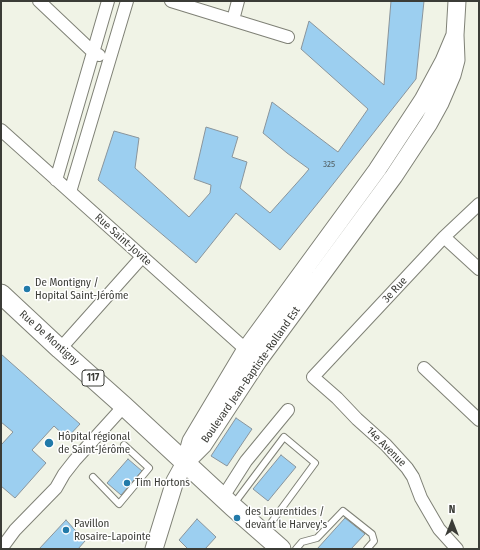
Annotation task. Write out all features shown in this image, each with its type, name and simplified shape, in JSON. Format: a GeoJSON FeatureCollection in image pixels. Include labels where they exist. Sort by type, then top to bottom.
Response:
{"type":"FeatureCollection","features":[{"type":"Feature","properties":{"kind":"main road","name":"Rue De Montigny"},"geometry":{"type":"LineString","coordinates":[[1,294],[185,463]]}},
{"type":"Feature","properties":{"kind":"main road","name":"117"},"geometry":{"type":"LineString","coordinates":[[185,463],[281,549]]}},
{"type":"Feature","properties":{"kind":"street"},"geometry":{"type":"LineString","coordinates":[[39,1],[93,52],[109,60]]}},
{"type":"Feature","properties":{"kind":"street"},"geometry":{"type":"LineString","coordinates":[[56,180],[108,1]]}},
{"type":"Feature","properties":{"kind":"street"},"geometry":{"type":"LineString","coordinates":[[70,192],[127,1]]}},
{"type":"Feature","properties":{"kind":"street"},"geometry":{"type":"LineString","coordinates":[[171,1],[288,37]]}},
{"type":"Feature","properties":{"kind":"street"},"geometry":{"type":"LineString","coordinates":[[233,20],[238,1]]}},
{"type":"Feature","properties":{"kind":"street","name":"Boulevard Jean-Baptiste-Rolland Est"},"geometry":{"type":"LineString","coordinates":[[252,355],[360,221],[394,176],[429,123],[440,103],[452,75],[456,60],[456,1]]}},
{"type":"Feature","properties":{"kind":"street","name":"Boulevard Jean-Baptiste-Rolland Est"},"geometry":{"type":"LineString","coordinates":[[154,549],[175,481],[185,463],[190,441],[252,355],[347,211],[380,166],[423,100],[444,61],[455,36]]}},
{"type":"Feature","properties":{"kind":"street"},"geometry":{"type":"LineString","coordinates":[[77,109],[93,113]]}},
{"type":"Feature","properties":{"kind":"street","name":"Rue Saint-Jovite"},"geometry":{"type":"LineString","coordinates":[[1,130],[252,355]]}},
{"type":"Feature","properties":{"kind":"street"},"geometry":{"type":"LineString","coordinates":[[380,166],[394,176]]}},
{"type":"Feature","properties":{"kind":"street","name":"3e Rue"},"geometry":{"type":"LineString","coordinates":[[313,377],[444,237],[479,204]]}},
{"type":"Feature","properties":{"kind":"street"},"geometry":{"type":"LineString","coordinates":[[347,211],[360,221]]}},
{"type":"Feature","properties":{"kind":"street"},"geometry":{"type":"LineString","coordinates":[[444,237],[479,269]]}},
{"type":"Feature","properties":{"kind":"street"},"geometry":{"type":"LineString","coordinates":[[60,349],[142,257]]}},
{"type":"Feature","properties":{"kind":"street"},"geometry":{"type":"LineString","coordinates":[[424,368],[479,420]]}},
{"type":"Feature","properties":{"kind":"street","name":"14e Avenue"},"geometry":{"type":"LineString","coordinates":[[313,377],[386,445],[407,468],[413,477],[421,498],[439,529],[456,549]]}},
{"type":"Feature","properties":{"kind":"street"},"geometry":{"type":"LineString","coordinates":[[1,549],[15,530],[56,488],[64,474],[75,460],[124,406]]}},
{"type":"Feature","properties":{"kind":"street"},"geometry":{"type":"LineString","coordinates":[[228,502],[246,461],[288,410]]}},
{"type":"Feature","properties":{"kind":"lane"},"geometry":{"type":"LineString","coordinates":[[228,502],[284,437],[315,462],[264,533]]}},
{"type":"Feature","properties":{"kind":"lane"},"geometry":{"type":"LineString","coordinates":[[93,477],[120,504],[149,468],[124,445]]}},
{"type":"Feature","properties":{"kind":"lane"},"geometry":{"type":"LineString","coordinates":[[296,549],[302,542],[317,538],[344,511],[372,534],[374,540],[367,549]]}},
{"type":"Feature","properties":{"kind":"building"},"geometry":{"type":"Polygon","coordinates":[[[391,1],[424,1],[416,79],[280,250],[236,213],[196,263],[98,180],[114,131],[139,138],[135,168],[189,217],[210,193],[211,185],[194,179],[206,127],[238,137],[232,157],[247,162],[240,188],[270,213],[309,169],[263,133],[272,102],[338,152],[368,109],[301,49],[309,21],[384,85],[391,1]]]}},
{"type":"Feature","properties":{"kind":"building"},"geometry":{"type":"Polygon","coordinates":[[[1,354],[80,424],[67,438],[54,426],[32,450],[46,463],[15,498],[1,486],[1,445],[13,432],[1,422],[1,354]]]}},
{"type":"Feature","properties":{"kind":"building"},"geometry":{"type":"Polygon","coordinates":[[[236,418],[252,429],[227,466],[211,456],[236,418]]]}},
{"type":"Feature","properties":{"kind":"building"},"geometry":{"type":"Polygon","coordinates":[[[281,455],[296,467],[268,501],[253,489],[281,455]]]}},
{"type":"Feature","properties":{"kind":"building"},"geometry":{"type":"Polygon","coordinates":[[[128,459],[142,471],[121,495],[107,483],[128,459]]]}},
{"type":"Feature","properties":{"kind":"building"},"geometry":{"type":"Polygon","coordinates":[[[345,518],[365,534],[351,549],[317,549],[345,518]]]}},
{"type":"Feature","properties":{"kind":"building"},"geometry":{"type":"Polygon","coordinates":[[[197,519],[216,537],[205,549],[188,549],[179,540],[197,519]]]}},
{"type":"Feature","properties":{"kind":"building","name":"Pavillon Rosaire-Lapointe"},"geometry":{"type":"Polygon","coordinates":[[[66,520],[85,541],[78,549],[39,549],[66,520]]]}},
{"type":"Feature","properties":{"kind":"place","name":"De Montigny / Hopital Saint-Jérôme"},"geometry":{"type":"Point","coordinates":[27,289]}},
{"type":"Feature","properties":{"kind":"place","name":"Hôpital régional de Saint-Jérôme"},"geometry":{"type":"Point","coordinates":[49,443]}},
{"type":"Feature","properties":{"kind":"place","name":"Tim Hortons"},"geometry":{"type":"Point","coordinates":[127,483]}},
{"type":"Feature","properties":{"kind":"place","name":"des Laurentides / devant le Harvey's"},"geometry":{"type":"Point","coordinates":[237,518]}},
{"type":"Feature","properties":{"kind":"place","name":"Pavillon Rosaire-Lapointe"},"geometry":{"type":"Point","coordinates":[66,530]}}]}
